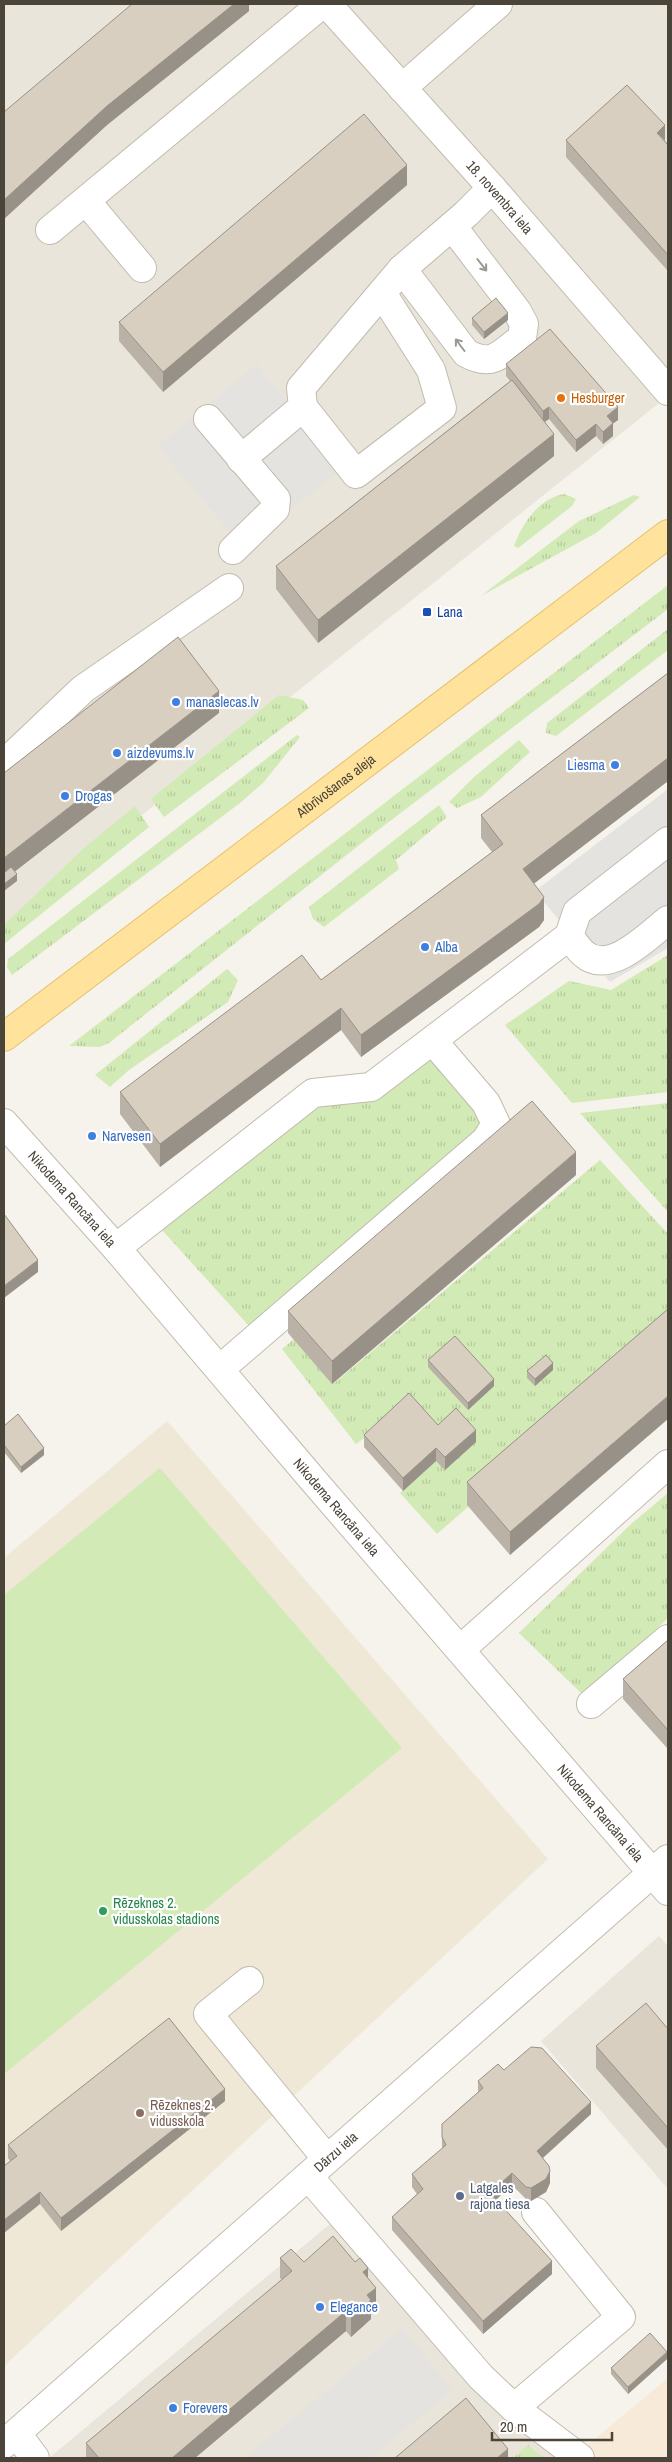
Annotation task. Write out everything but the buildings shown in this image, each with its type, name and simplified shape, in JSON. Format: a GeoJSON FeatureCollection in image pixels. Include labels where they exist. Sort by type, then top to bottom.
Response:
{"type":"FeatureCollection","features":[{"type":"Feature","properties":{"kind":"main road","name":"Atbrīvošanas aleja"},"geometry":{"type":"LineString","coordinates":[[4,1037],[668,534]]}},
{"type":"Feature","properties":{"kind":"street"},"geometry":{"type":"LineString","coordinates":[[50,230],[322,4]]}},
{"type":"Feature","properties":{"kind":"street","name":"18. novembra iela"},"geometry":{"type":"LineString","coordinates":[[328,4],[492,188],[668,391]]}},
{"type":"Feature","properties":{"kind":"street"},"geometry":{"type":"LineString","coordinates":[[402,88],[498,4]]}},
{"type":"Feature","properties":{"kind":"street"},"geometry":{"type":"LineString","coordinates":[[382,293],[431,370],[442,408],[356,474],[303,407],[301,388],[402,268],[452,226],[492,188]]}},
{"type":"Feature","properties":{"kind":"street"},"geometry":{"type":"LineString","coordinates":[[86,201],[142,268]]}},
{"type":"Feature","properties":{"kind":"street"},"geometry":{"type":"LineString","coordinates":[[402,268],[466,353],[480,360],[493,360],[522,338],[524,324],[517,311],[452,226]]}},
{"type":"Feature","properties":{"kind":"street"},"geometry":{"type":"LineString","coordinates":[[241,459],[303,407]]}},
{"type":"Feature","properties":{"kind":"street"},"geometry":{"type":"LineString","coordinates":[[208,419],[276,499],[275,509],[232,550]]}},
{"type":"Feature","properties":{"kind":"street"},"geometry":{"type":"LineString","coordinates":[[4,764],[82,689],[228,588]]}},
{"type":"Feature","properties":{"kind":"street"},"geometry":{"type":"LineString","coordinates":[[116,1248],[313,1093],[371,1087],[569,936],[577,912],[668,841]]}},
{"type":"Feature","properties":{"kind":"street"},"geometry":{"type":"LineString","coordinates":[[569,936],[585,955],[604,961],[621,956],[668,920]]}},
{"type":"Feature","properties":{"kind":"street"},"geometry":{"type":"LineString","coordinates":[[220,1369],[486,1140],[496,1124],[486,1103],[433,1041]]}},
{"type":"Feature","properties":{"kind":"street","name":"Nikodema Rancāna iela"},"geometry":{"type":"LineString","coordinates":[[4,1123],[116,1248],[461,1649],[663,1874]]}},
{"type":"Feature","properties":{"kind":"street"},"geometry":{"type":"LineString","coordinates":[[461,1649],[668,1464]]}},
{"type":"Feature","properties":{"kind":"street"},"geometry":{"type":"LineString","coordinates":[[592,1704],[668,1639]]}},
{"type":"Feature","properties":{"kind":"street","name":"Dārzu iela"},"geometry":{"type":"LineString","coordinates":[[10,2439],[317,2168],[663,1874]]}},
{"type":"Feature","properties":{"kind":"street"},"geometry":{"type":"LineString","coordinates":[[249,1982],[208,2014],[317,2168],[481,2377],[514,2408],[580,2458]]}},
{"type":"Feature","properties":{"kind":"street"},"geometry":{"type":"LineString","coordinates":[[514,2408],[621,2317],[536,2212]]}},
{"type":"Feature","properties":{"kind":"street"},"geometry":{"type":"LineString","coordinates":[[10,2439],[35,2458]]}},
{"type":"Feature","properties":{"kind":"shaded area"},"geometry":{"type":"Polygon","coordinates":[[[4,4],[668,4],[668,396],[4,925],[4,4]]]}},
{"type":"Feature","properties":{"kind":"shaded area"},"geometry":{"type":"Polygon","coordinates":[[[257,364],[341,469],[244,549],[157,446],[257,364]]]}},
{"type":"Feature","properties":{"kind":"shaded area"},"geometry":{"type":"Polygon","coordinates":[[[668,789],[668,948],[610,982],[535,891],[668,789]]]}},
{"type":"Feature","properties":{"kind":"shaded area","name":"Rēzeknes 2. vidusskola"},"geometry":{"type":"Polygon","coordinates":[[[167,1421],[548,1859],[4,2366],[4,1558],[167,1421]]]}},
{"type":"Feature","properties":{"kind":"shaded area"},"geometry":{"type":"Polygon","coordinates":[[[659,1936],[668,1946],[668,2189],[541,2041],[659,1936]]]}},
{"type":"Feature","properties":{"kind":"shaded area"},"geometry":{"type":"Polygon","coordinates":[[[343,2213],[561,2458],[49,2458],[343,2213]]]}},
{"type":"Feature","properties":{"kind":"shaded area"},"geometry":{"type":"Polygon","coordinates":[[[402,2328],[453,2390],[371,2458],[245,2458],[402,2328]]]}},
{"type":"Feature","properties":{"kind":"shaded area"},"geometry":{"type":"Polygon","coordinates":[[[668,2378],[668,2458],[572,2458],[668,2378]]]}},
{"type":"Feature","properties":{"kind":"green space"},"geometry":{"type":"Polygon","coordinates":[[[565,494],[576,499],[572,506],[518,548],[514,546],[522,528],[533,512],[547,500],[565,494]]]}},
{"type":"Feature","properties":{"kind":"green space"},"geometry":{"type":"Polygon","coordinates":[[[634,495],[640,497],[596,533],[481,596],[579,521],[634,495]]]}},
{"type":"Feature","properties":{"kind":"green space"},"geometry":{"type":"Polygon","coordinates":[[[668,585],[668,609],[377,831],[109,1043],[100,1047],[69,1046],[668,585]]]}},
{"type":"Feature","properties":{"kind":"green space"},"geometry":{"type":"Polygon","coordinates":[[[668,629],[668,650],[556,736],[546,733],[547,723],[668,629]]]}},
{"type":"Feature","properties":{"kind":"green space"},"geometry":{"type":"Polygon","coordinates":[[[279,695],[303,700],[309,708],[164,817],[151,799],[279,695]]]}},
{"type":"Feature","properties":{"kind":"green space"},"geometry":{"type":"Polygon","coordinates":[[[297,735],[300,737],[263,783],[240,803],[12,975],[7,967],[8,959],[297,735]]]}},
{"type":"Feature","properties":{"kind":"green space"},"geometry":{"type":"Polygon","coordinates":[[[519,740],[530,752],[481,797],[457,808],[449,802],[474,777],[519,740]]]}},
{"type":"Feature","properties":{"kind":"green space"},"geometry":{"type":"Polygon","coordinates":[[[439,805],[447,817],[396,860],[399,869],[324,927],[313,919],[309,907],[439,805]]]}},
{"type":"Feature","properties":{"kind":"green space"},"geometry":{"type":"Polygon","coordinates":[[[135,806],[149,827],[4,944],[4,925],[84,848],[135,806]]]}},
{"type":"Feature","properties":{"kind":"green space"},"geometry":{"type":"Polygon","coordinates":[[[668,955],[668,1092],[572,1103],[505,1025],[569,981],[611,990],[668,955]]]}},
{"type":"Feature","properties":{"kind":"green space"},"geometry":{"type":"Polygon","coordinates":[[[227,969],[238,980],[228,1002],[129,1070],[110,1087],[95,1075],[227,969]]]}},
{"type":"Feature","properties":{"kind":"green space"},"geometry":{"type":"Polygon","coordinates":[[[433,1041],[496,1124],[258,1336],[152,1219],[313,1093],[371,1087],[433,1041]]]}},
{"type":"Feature","properties":{"kind":"green space"},"geometry":{"type":"Polygon","coordinates":[[[668,1103],[668,1212],[580,1113],[668,1103]]]}},
{"type":"Feature","properties":{"kind":"green space"},"geometry":{"type":"Polygon","coordinates":[[[600,1160],[668,1234],[668,1332],[437,1534],[400,1493],[436,1461],[445,1469],[475,1442],[438,1437],[409,1406],[356,1444],[282,1349],[294,1339],[333,1384],[600,1160]]]}},
{"type":"Feature","properties":{"kind":"green space","name":"Rēzeknes 2. vidusskolas stadions"},"geometry":{"type":"Polygon","coordinates":[[[160,1468],[402,1748],[4,2074],[4,1595],[160,1468]]]}},
{"type":"Feature","properties":{"kind":"green space"},"geometry":{"type":"Polygon","coordinates":[[[668,1493],[668,1618],[585,1697],[519,1633],[631,1524],[668,1493]]]}},
{"type":"Feature","properties":{"kind":"green space"},"geometry":{"type":"Polygon","coordinates":[[[528,2445],[544,2458],[513,2458],[528,2445]]]}},
{"type":"Feature","properties":{"kind":"place","name":"Hesburger"},"geometry":{"type":"Point","coordinates":[561,398]}},
{"type":"Feature","properties":{"kind":"place","name":"Lana"},"geometry":{"type":"Point","coordinates":[427,612]}},
{"type":"Feature","properties":{"kind":"place","name":"manaslecas.lv"},"geometry":{"type":"Point","coordinates":[176,702]}},
{"type":"Feature","properties":{"kind":"place","name":"aizdevums.lv"},"geometry":{"type":"Point","coordinates":[117,753]}},
{"type":"Feature","properties":{"kind":"place","name":"Liesma"},"geometry":{"type":"Point","coordinates":[615,765]}},
{"type":"Feature","properties":{"kind":"place","name":"Drogas"},"geometry":{"type":"Point","coordinates":[65,796]}},
{"type":"Feature","properties":{"kind":"place","name":"Alba"},"geometry":{"type":"Point","coordinates":[425,947]}},
{"type":"Feature","properties":{"kind":"place","name":"Narvesen"},"geometry":{"type":"Point","coordinates":[92,1136]}},
{"type":"Feature","properties":{"kind":"place","name":"Rēzeknes 2. vidusskolas stadions"},"geometry":{"type":"Point","coordinates":[103,1911]}},
{"type":"Feature","properties":{"kind":"place","name":"Rēzeknes 2. vidusskola"},"geometry":{"type":"Point","coordinates":[140,2113]}},
{"type":"Feature","properties":{"kind":"place","name":"Latgales rajona tiesa"},"geometry":{"type":"Point","coordinates":[460,2196]}},
{"type":"Feature","properties":{"kind":"place","name":"Elegance"},"geometry":{"type":"Point","coordinates":[320,2307]}},
{"type":"Feature","properties":{"kind":"place","name":"Forevers"},"geometry":{"type":"Point","coordinates":[173,2408]}}]}
